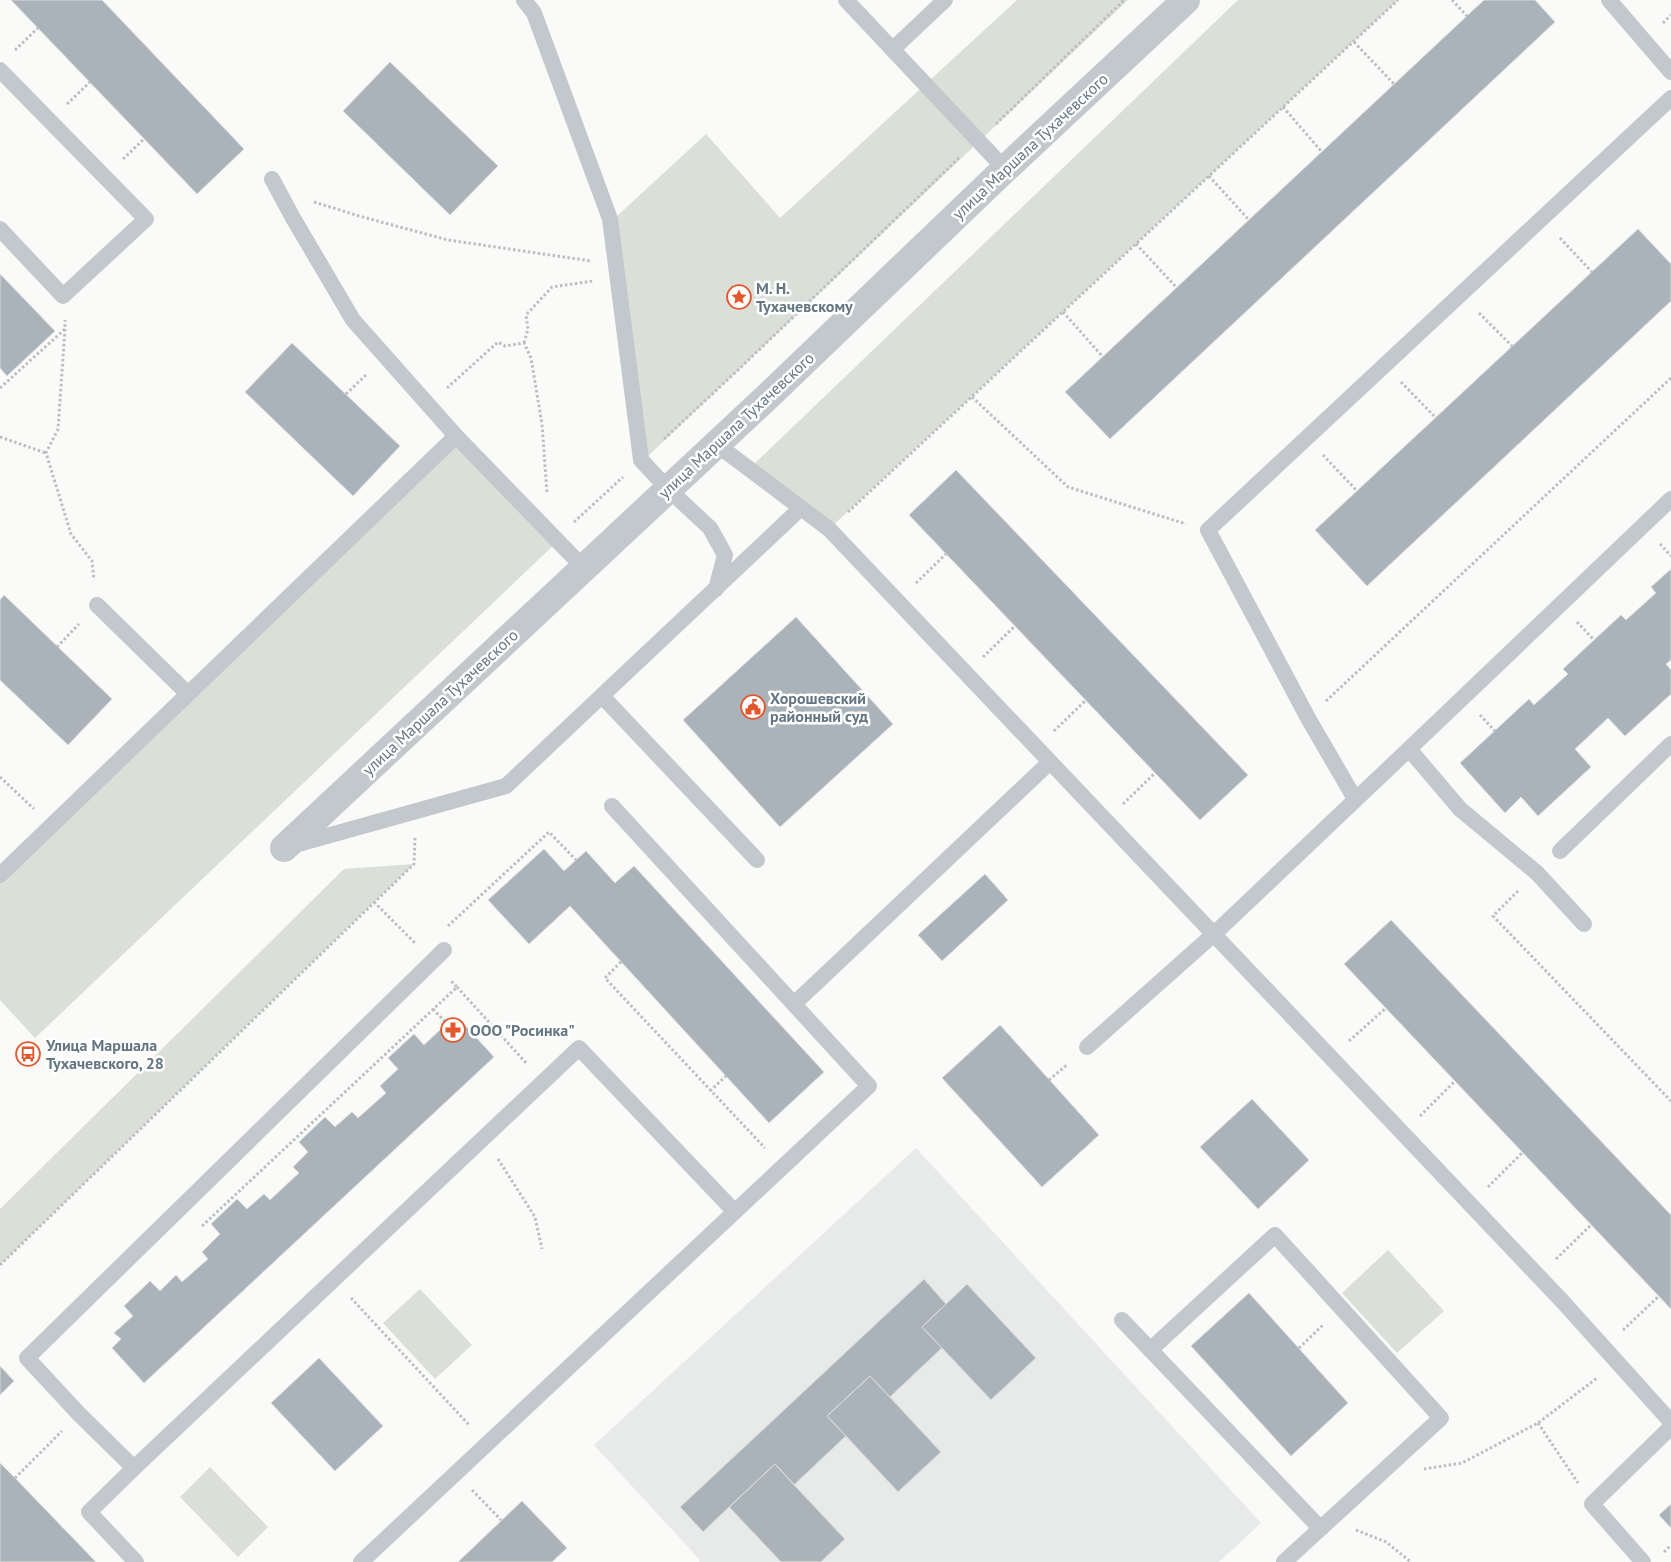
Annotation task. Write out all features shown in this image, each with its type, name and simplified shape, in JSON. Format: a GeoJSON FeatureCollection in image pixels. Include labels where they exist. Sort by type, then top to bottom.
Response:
{"type":"FeatureCollection","features":[{"type":"Feature","properties":{"kind":"street","name":"улица Маршала Тухачевского"},"geometry":{"type":"LineString","coordinates":[[284,848],[716,444],[1005,168],[1186,0]]}},
{"type":"Feature","properties":{"kind":"lane"},"geometry":{"type":"LineString","coordinates":[[524,0],[534,13],[610,219],[641,460],[668,489],[710,528],[725,555],[716,589]]}},
{"type":"Feature","properties":{"kind":"lane"},"geometry":{"type":"LineString","coordinates":[[846,0],[1005,168]]}},
{"type":"Feature","properties":{"kind":"lane"},"geometry":{"type":"LineString","coordinates":[[893,49],[945,0]]}},
{"type":"Feature","properties":{"kind":"lane"},"geometry":{"type":"LineString","coordinates":[[1609,0],[1671,72]]}},
{"type":"Feature","properties":{"kind":"lane"},"geometry":{"type":"LineString","coordinates":[[0,70],[146,219],[63,296],[0,229]]}},
{"type":"Feature","properties":{"kind":"lane"},"geometry":{"type":"LineString","coordinates":[[1355,799],[1308,718],[1208,530],[1671,98]]}},
{"type":"Feature","properties":{"kind":"lane"},"geometry":{"type":"LineString","coordinates":[[275,184],[353,320],[456,436],[583,568]]}},
{"type":"Feature","properties":{"kind":"lane"},"geometry":{"type":"LineString","coordinates":[[0,875],[456,436]]}},
{"type":"Feature","properties":{"kind":"lane"},"geometry":{"type":"LineString","coordinates":[[716,444],[829,529],[1538,1276],[1671,1422]]}},
{"type":"Feature","properties":{"kind":"lane"},"geometry":{"type":"LineString","coordinates":[[1088,1048],[1214,934],[1671,499]]}},
{"type":"Feature","properties":{"kind":"lane"},"geometry":{"type":"LineString","coordinates":[[284,848],[506,786],[801,508]]}},
{"type":"Feature","properties":{"kind":"lane"},"geometry":{"type":"LineString","coordinates":[[97,605],[188,694]]}},
{"type":"Feature","properties":{"kind":"lane"},"geometry":{"type":"LineString","coordinates":[[602,696],[757,860]]}},
{"type":"Feature","properties":{"kind":"lane"},"geometry":{"type":"LineString","coordinates":[[1560,851],[1671,744]]}},
{"type":"Feature","properties":{"kind":"lane"},"geometry":{"type":"LineString","coordinates":[[1409,749],[1460,809],[1537,873],[1584,924]]}},
{"type":"Feature","properties":{"kind":"lane"},"geometry":{"type":"LineString","coordinates":[[794,1004],[1050,762]]}},
{"type":"Feature","properties":{"kind":"lane"},"geometry":{"type":"LineString","coordinates":[[361,1562],[869,1086],[612,806]]}},
{"type":"Feature","properties":{"kind":"lane"},"geometry":{"type":"LineString","coordinates":[[134,1468],[79,1414],[27,1358],[444,950]]}},
{"type":"Feature","properties":{"kind":"lane"},"geometry":{"type":"LineString","coordinates":[[136,1562],[89,1512],[578,1048],[735,1212]]}},
{"type":"Feature","properties":{"kind":"lane"},"geometry":{"type":"LineString","coordinates":[[1150,1350],[1275,1235],[1441,1418],[1284,1562]]}},
{"type":"Feature","properties":{"kind":"lane"},"geometry":{"type":"LineString","coordinates":[[1122,1320],[1325,1524]]}},
{"type":"Feature","properties":{"kind":"lane"},"geometry":{"type":"LineString","coordinates":[[1643,1562],[1592,1504],[1671,1427]]}},
{"type":"Feature","properties":{"kind":"path"},"geometry":{"type":"LineString","coordinates":[[556,540],[738,370],[1124,0]]}},
{"type":"Feature","properties":{"kind":"path"},"geometry":{"type":"LineString","coordinates":[[829,529],[1398,0]]}},
{"type":"Feature","properties":{"kind":"path"},"geometry":{"type":"LineString","coordinates":[[1452,0],[1467,16]]}},
{"type":"Feature","properties":{"kind":"path"},"geometry":{"type":"LineString","coordinates":[[13,53],[38,28]]}},
{"type":"Feature","properties":{"kind":"path"},"geometry":{"type":"LineString","coordinates":[[1354,42],[1394,84]]}},
{"type":"Feature","properties":{"kind":"path"},"geometry":{"type":"LineString","coordinates":[[1284,107],[1322,152]]}},
{"type":"Feature","properties":{"kind":"path"},"geometry":{"type":"LineString","coordinates":[[1209,176],[1249,220]]}},
{"type":"Feature","properties":{"kind":"path"},"geometry":{"type":"LineString","coordinates":[[275,184],[358,216],[448,240],[617,271]]}},
{"type":"Feature","properties":{"kind":"path"},"geometry":{"type":"LineString","coordinates":[[1542,219],[1592,272]]}},
{"type":"Feature","properties":{"kind":"path"},"geometry":{"type":"LineString","coordinates":[[1136,244],[1177,288]]}},
{"type":"Feature","properties":{"kind":"path"},"geometry":{"type":"LineString","coordinates":[[556,540],[548,500],[542,424],[532,358],[524,343],[528,329],[526,315],[552,287],[617,271]]}},
{"type":"Feature","properties":{"kind":"path"},"geometry":{"type":"LineString","coordinates":[[1461,294],[1512,346]]}},
{"type":"Feature","properties":{"kind":"path"},"geometry":{"type":"LineString","coordinates":[[57,647],[97,605],[92,561],[71,534],[46,453],[58,429],[65,329],[63,296]]}},
{"type":"Feature","properties":{"kind":"path"},"geometry":{"type":"LineString","coordinates":[[1063,312],[1103,357]]}},
{"type":"Feature","properties":{"kind":"path"},"geometry":{"type":"LineString","coordinates":[[0,388],[65,329]]}},
{"type":"Feature","properties":{"kind":"path"},"geometry":{"type":"LineString","coordinates":[[429,405],[498,342],[505,346],[524,343]]}},
{"type":"Feature","properties":{"kind":"path"},"geometry":{"type":"LineString","coordinates":[[1385,365],[1436,418]]}},
{"type":"Feature","properties":{"kind":"path"},"geometry":{"type":"LineString","coordinates":[[1308,718],[1671,378]]}},
{"type":"Feature","properties":{"kind":"path"},"geometry":{"type":"LineString","coordinates":[[972,396],[1068,486],[1208,530]]}},
{"type":"Feature","properties":{"kind":"path"},"geometry":{"type":"LineString","coordinates":[[0,437],[46,453]]}},
{"type":"Feature","properties":{"kind":"path"},"geometry":{"type":"LineString","coordinates":[[1307,438],[1357,491]]}},
{"type":"Feature","properties":{"kind":"path"},"geometry":{"type":"LineString","coordinates":[[897,600],[946,554]]}},
{"type":"Feature","properties":{"kind":"path"},"geometry":{"type":"LineString","coordinates":[[966,673],[1015,626]]}},
{"type":"Feature","properties":{"kind":"path"},"geometry":{"type":"LineString","coordinates":[[1036,747],[1086,700]]}},
{"type":"Feature","properties":{"kind":"path"},"geometry":{"type":"LineString","coordinates":[[1106,821],[1155,773]]}},
{"type":"Feature","properties":{"kind":"path"},"geometry":{"type":"LineString","coordinates":[[0,777],[51,826]]}},
{"type":"Feature","properties":{"kind":"path"},"geometry":{"type":"LineString","coordinates":[[0,1264],[414,864],[416,811]]}},
{"type":"Feature","properties":{"kind":"path"},"geometry":{"type":"LineString","coordinates":[[443,931],[549,832],[576,860]]}},
{"type":"Feature","properties":{"kind":"path"},"geometry":{"type":"LineString","coordinates":[[1537,873],[1493,916],[1671,1101]]}},
{"type":"Feature","properties":{"kind":"path"},"geometry":{"type":"LineString","coordinates":[[621,962],[605,978],[783,1167]]}},
{"type":"Feature","properties":{"kind":"path"},"geometry":{"type":"LineString","coordinates":[[457,987],[543,1082]]}},
{"type":"Feature","properties":{"kind":"path"},"geometry":{"type":"LineString","coordinates":[[1331,1058],[1386,1008]]}},
{"type":"Feature","properties":{"kind":"path"},"geometry":{"type":"LineString","coordinates":[[433,1009],[453,1030]]}},
{"type":"Feature","properties":{"kind":"path"},"geometry":{"type":"LineString","coordinates":[[398,1042],[402,1046]]}},
{"type":"Feature","properties":{"kind":"path"},"geometry":{"type":"LineString","coordinates":[[710,1090],[726,1076]]}},
{"type":"Feature","properties":{"kind":"path"},"geometry":{"type":"LineString","coordinates":[[1403,1133],[1455,1081]]}},
{"type":"Feature","properties":{"kind":"path"},"geometry":{"type":"LineString","coordinates":[[309,1126],[312,1130]]}},
{"type":"Feature","properties":{"kind":"path"},"geometry":{"type":"LineString","coordinates":[[484,1138],[535,1217],[542,1250]]}},
{"type":"Feature","properties":{"kind":"path"},"geometry":{"type":"LineString","coordinates":[[1470,1205],[1523,1152]]}},
{"type":"Feature","properties":{"kind":"path"},"geometry":{"type":"LineString","coordinates":[[1538,1276],[1591,1224]]}},
{"type":"Feature","properties":{"kind":"path"},"geometry":{"type":"LineString","coordinates":[[334,1280],[487,1444]]}},
{"type":"Feature","properties":{"kind":"path"},"geometry":{"type":"LineString","coordinates":[[1604,1348],[1659,1296]]}},
{"type":"Feature","properties":{"kind":"path"},"geometry":{"type":"LineString","coordinates":[[1299,1348],[1341,1308]]}},
{"type":"Feature","properties":{"kind":"path"},"geometry":{"type":"LineString","coordinates":[[1376,1477],[1462,1463],[1538,1423],[1618,1362]]}},
{"type":"Feature","properties":{"kind":"path"},"geometry":{"type":"LineString","coordinates":[[15,1478],[79,1414]]}},
{"type":"Feature","properties":{"kind":"path"},"geometry":{"type":"LineString","coordinates":[[1538,1423],[1592,1504]]}},
{"type":"Feature","properties":{"kind":"path"},"geometry":{"type":"LineString","coordinates":[[456,1474],[501,1520]]}},
{"type":"Feature","properties":{"kind":"path"},"geometry":{"type":"LineString","coordinates":[[1325,1524],[1386,1542],[1411,1562]]}},
{"type":"Feature","properties":{"kind":"shaded area"},"geometry":{"type":"Polygon","coordinates":[[[1017,0],[1128,0],[647,457],[616,217],[706,134],[780,218],[1017,0]]]}},
{"type":"Feature","properties":{"kind":"shaded area"},"geometry":{"type":"Polygon","coordinates":[[[1238,0],[1398,0],[829,529],[749,469],[1238,0]]]}},
{"type":"Feature","properties":{"kind":"shaded area"},"geometry":{"type":"Polygon","coordinates":[[[456,436],[557,542],[35,1038],[0,1000],[0,875],[456,436]]]}},
{"type":"Feature","properties":{"kind":"shaded area"},"geometry":{"type":"Polygon","coordinates":[[[414,864],[0,1265],[0,1209],[344,869],[414,864]]]}},
{"type":"Feature","properties":{"kind":"shaded area"},"geometry":{"type":"Polygon","coordinates":[[[916,1148],[1261,1523],[1219,1562],[699,1562],[700,1560],[594,1445],[916,1148]]]}},
{"type":"Feature","properties":{"kind":"shaded area"},"geometry":{"type":"Polygon","coordinates":[[[1388,1250],[1444,1311],[1397,1353],[1342,1293],[1388,1250]]]}},
{"type":"Feature","properties":{"kind":"shaded area"},"geometry":{"type":"Polygon","coordinates":[[[420,1289],[472,1345],[435,1379],[383,1323],[420,1289]]]}},
{"type":"Feature","properties":{"kind":"shaded area"},"geometry":{"type":"Polygon","coordinates":[[[210,1467],[268,1527],[238,1557],[180,1497],[210,1467]]]}},
{"type":"Feature","properties":{"kind":"building"},"geometry":{"type":"Polygon","coordinates":[[[11,0],[102,0],[244,149],[197,194],[11,0]]]}},
{"type":"Feature","properties":{"kind":"building"},"geometry":{"type":"Polygon","coordinates":[[[1484,0],[1535,0],[1555,22],[1110,439],[1065,392],[1484,0]]]}},
{"type":"Feature","properties":{"kind":"building"},"geometry":{"type":"Polygon","coordinates":[[[390,62],[498,166],[450,215],[343,111],[390,62]]]}},
{"type":"Feature","properties":{"kind":"building"},"geometry":{"type":"Polygon","coordinates":[[[1638,229],[1671,264],[1671,301],[1367,586],[1315,530],[1638,229]]]}},
{"type":"Feature","properties":{"kind":"building"},"geometry":{"type":"Polygon","coordinates":[[[0,274],[55,331],[7,376],[0,368],[0,274]]]}},
{"type":"Feature","properties":{"kind":"building"},"geometry":{"type":"Polygon","coordinates":[[[292,343],[400,446],[353,496],[245,392],[292,343]]]}},
{"type":"Feature","properties":{"kind":"building"},"geometry":{"type":"Polygon","coordinates":[[[956,470],[1248,775],[1200,820],[909,515],[956,470]]]}},
{"type":"Feature","properties":{"kind":"building"},"geometry":{"type":"Polygon","coordinates":[[[1671,569],[1671,660],[1666,664],[1671,670],[1671,694],[1625,736],[1608,718],[1575,749],[1591,767],[1538,816],[1521,797],[1505,813],[1460,763],[1529,699],[1534,705],[1568,674],[1563,669],[1621,615],[1626,620],[1656,593],[1651,587],[1671,569]]]}},
{"type":"Feature","properties":{"kind":"building"},"geometry":{"type":"Polygon","coordinates":[[[4,595],[112,699],[68,745],[0,680],[0,600],[4,595]]]}},
{"type":"Feature","properties":{"kind":"building"},"geometry":{"type":"Polygon","coordinates":[[[796,617],[893,724],[780,827],[683,720],[796,617]]]}},
{"type":"Feature","properties":{"kind":"building"},"geometry":{"type":"Polygon","coordinates":[[[544,849],[564,871],[586,851],[615,883],[634,866],[824,1072],[769,1123],[570,906],[529,944],[488,900],[544,849]]]}},
{"type":"Feature","properties":{"kind":"building"},"geometry":{"type":"Polygon","coordinates":[[[985,874],[1008,900],[942,961],[918,935],[985,874]]]}},
{"type":"Feature","properties":{"kind":"building"},"geometry":{"type":"Polygon","coordinates":[[[1391,920],[1671,1215],[1671,1309],[1344,964],[1391,920]]]}},
{"type":"Feature","properties":{"kind":"building"},"geometry":{"type":"Polygon","coordinates":[[[462,1022],[494,1057],[144,1383],[112,1348],[121,1339],[114,1333],[133,1316],[124,1306],[150,1281],[160,1291],[176,1275],[182,1282],[208,1259],[202,1252],[220,1234],[211,1224],[237,1199],[247,1209],[264,1194],[270,1200],[299,1173],[293,1167],[308,1152],[299,1142],[325,1117],[335,1127],[352,1112],[358,1118],[386,1093],[380,1086],[398,1069],[388,1058],[414,1034],[424,1045],[442,1028],[449,1035],[462,1022]]]}},
{"type":"Feature","properties":{"kind":"building"},"geometry":{"type":"Polygon","coordinates":[[[1000,1025],[1099,1135],[1042,1187],[942,1078],[1000,1025]]]}},
{"type":"Feature","properties":{"kind":"building"},"geometry":{"type":"Polygon","coordinates":[[[1252,1099],[1309,1160],[1258,1209],[1200,1147],[1252,1099]]]}},
{"type":"Feature","properties":{"kind":"building"},"geometry":{"type":"Polygon","coordinates":[[[924,1279],[946,1304],[967,1284],[1036,1358],[991,1400],[942,1348],[890,1397],[941,1452],[898,1492],[846,1436],[794,1485],[845,1539],[821,1562],[781,1562],[729,1507],[703,1532],[680,1507],[924,1279]]]}},
{"type":"Feature","properties":{"kind":"building"},"geometry":{"type":"Polygon","coordinates":[[[924,1279],[946,1304],[922,1327],[942,1348],[890,1397],[870,1376],[827,1416],[846,1436],[794,1485],[775,1464],[703,1532],[680,1507],[924,1279]]]}},
{"type":"Feature","properties":{"kind":"building"},"geometry":{"type":"Polygon","coordinates":[[[967,1284],[1036,1358],[991,1400],[922,1327],[967,1284]]]}},
{"type":"Feature","properties":{"kind":"building"},"geometry":{"type":"Polygon","coordinates":[[[1249,1293],[1348,1403],[1291,1456],[1191,1346],[1249,1293]]]}},
{"type":"Feature","properties":{"kind":"building"},"geometry":{"type":"Polygon","coordinates":[[[319,1358],[383,1426],[335,1471],[271,1403],[319,1358]]]}},
{"type":"Feature","properties":{"kind":"building"},"geometry":{"type":"Polygon","coordinates":[[[0,1366],[14,1381],[0,1395],[0,1366]]]}},
{"type":"Feature","properties":{"kind":"building"},"geometry":{"type":"Polygon","coordinates":[[[870,1376],[941,1452],[898,1492],[827,1416],[870,1376]]]}},
{"type":"Feature","properties":{"kind":"building"},"geometry":{"type":"Polygon","coordinates":[[[0,1463],[15,1478],[96,1562],[0,1562],[0,1463]]]}},
{"type":"Feature","properties":{"kind":"building"},"geometry":{"type":"Polygon","coordinates":[[[775,1464],[845,1539],[821,1562],[781,1562],[729,1507],[775,1464]]]}},
{"type":"Feature","properties":{"kind":"building"},"geometry":{"type":"Polygon","coordinates":[[[522,1501],[567,1548],[552,1562],[458,1562],[522,1501]]]}},
{"type":"Feature","properties":{"kind":"building"},"geometry":{"type":"Polygon","coordinates":[[[1671,1504],[1671,1528],[1659,1515],[1671,1504]]]}},
{"type":"Feature","properties":{"kind":"place","name":"М. Н. Тухачевскому"},"geometry":{"type":"Point","coordinates":[739,297]}},
{"type":"Feature","properties":{"kind":"place","name":"Хорошевский районный суд"},"geometry":{"type":"Point","coordinates":[753,707]}},
{"type":"Feature","properties":{"kind":"place","name":"ООО \"Росинка\""},"geometry":{"type":"Point","coordinates":[453,1030]}},
{"type":"Feature","properties":{"kind":"place","name":"Улица Маршала Тухачевского, 28"},"geometry":{"type":"Point","coordinates":[28,1054]}}]}
